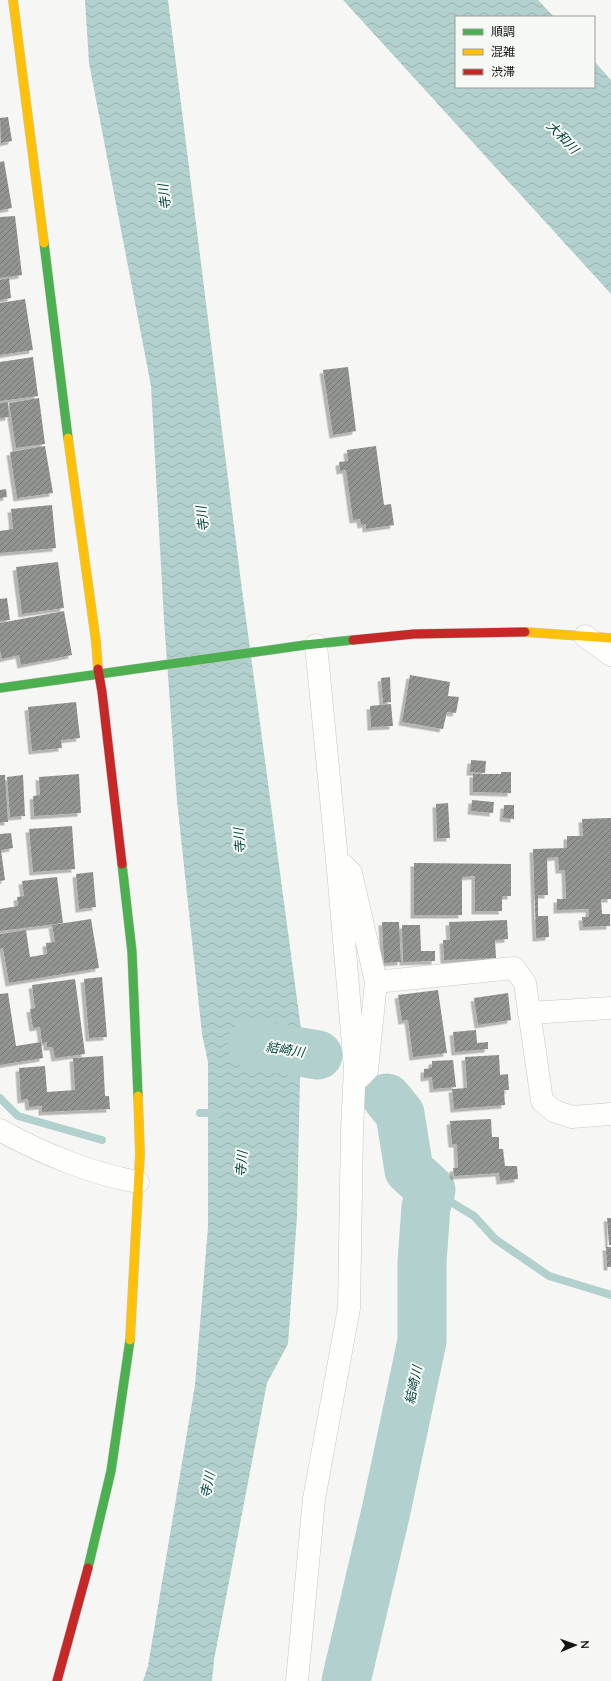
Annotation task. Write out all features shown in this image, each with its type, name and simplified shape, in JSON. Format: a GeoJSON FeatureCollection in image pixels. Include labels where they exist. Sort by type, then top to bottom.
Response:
{"type":"FeatureCollection","features":[{"type":"Feature","properties":{"kind":"street"},"geometry":{"type":"LineString","coordinates":[[13,0],[96,642],[98,675],[102,692],[132,952],[140,1154],[129,1351],[111,1471],[92,1553],[57,1681]]}},
{"type":"Feature","properties":{"kind":"street"},"geometry":{"type":"LineString","coordinates":[[0,688],[310,645],[414,634],[524,632],[611,638]]}},
{"type":"Feature","properties":{"kind":"street"},"geometry":{"type":"LineString","coordinates":[[585,636],[611,655]]}},
{"type":"Feature","properties":{"kind":"street"},"geometry":{"type":"LineString","coordinates":[[297,1681],[314,1499],[349,1308],[352,1130],[355,1082],[337,858],[310,645]]}},
{"type":"Feature","properties":{"kind":"street"},"geometry":{"type":"LineString","coordinates":[[337,858],[352,873],[376,982],[367,1070],[355,1082]]}},
{"type":"Feature","properties":{"kind":"street"},"geometry":{"type":"LineString","coordinates":[[376,982],[514,968],[525,983],[542,1101],[554,1112],[572,1117],[611,1114]]}},
{"type":"Feature","properties":{"kind":"street"},"geometry":{"type":"LineString","coordinates":[[529,1013],[611,1008]]}},
{"type":"Feature","properties":{"kind":"street"},"geometry":{"type":"LineString","coordinates":[[0,1130],[29,1146],[114,1178],[138,1182]]}},
{"type":"Feature","properties":{"kind":"water","name":"寺川"},"geometry":{"type":"Polygon","coordinates":[[[85,0],[168,0],[241,582],[301,1029],[297,1216],[288,1344],[267,1383],[214,1660],[212,1681],[143,1681],[148,1666],[195,1385],[208,1227],[208,1062],[202,1034],[177,801],[164,620],[151,386],[89,63],[85,0]]]}},
{"type":"Feature","properties":{"kind":"water","name":"大和川"},"geometry":{"type":"Polygon","coordinates":[[[343,0],[538,0],[553,16],[455,16],[455,88],[595,88],[595,62],[611,80],[611,294],[343,0]]]}},
{"type":"Feature","properties":{"kind":"building"},"geometry":{"type":"Polygon","coordinates":[[[8,117],[12,141],[1,143],[0,118],[8,117]]]}},
{"type":"Feature","properties":{"kind":"building"},"geometry":{"type":"Polygon","coordinates":[[[4,161],[12,208],[0,210],[0,162],[4,161]]]}},
{"type":"Feature","properties":{"kind":"building"},"geometry":{"type":"Polygon","coordinates":[[[15,216],[22,275],[0,278],[0,217],[15,216]]]}},
{"type":"Feature","properties":{"kind":"building"},"geometry":{"type":"Polygon","coordinates":[[[9,278],[11,298],[0,300],[0,280],[9,278]]]}},
{"type":"Feature","properties":{"kind":"building"},"geometry":{"type":"Polygon","coordinates":[[[25,299],[33,350],[0,355],[0,303],[25,299]]]}},
{"type":"Feature","properties":{"kind":"building"},"geometry":{"type":"Polygon","coordinates":[[[33,357],[38,396],[0,401],[0,362],[33,357]]]}},
{"type":"Feature","properties":{"kind":"building"},"geometry":{"type":"Polygon","coordinates":[[[348,367],[356,431],[333,435],[323,370],[348,367]]]}},
{"type":"Feature","properties":{"kind":"building"},"geometry":{"type":"Polygon","coordinates":[[[39,398],[45,444],[16,448],[9,403],[39,398]]]}},
{"type":"Feature","properties":{"kind":"building"},"geometry":{"type":"Polygon","coordinates":[[[8,402],[9,417],[0,418],[0,403],[8,402]]]}},
{"type":"Feature","properties":{"kind":"building"},"geometry":{"type":"Polygon","coordinates":[[[45,446],[53,493],[17,498],[10,452],[45,446]]]}},
{"type":"Feature","properties":{"kind":"building"},"geometry":{"type":"Polygon","coordinates":[[[376,446],[384,505],[391,504],[394,525],[366,529],[366,524],[361,525],[360,519],[353,520],[346,470],[340,471],[339,462],[348,461],[347,450],[376,446]]]}},
{"type":"Feature","properties":{"kind":"building"},"geometry":{"type":"Polygon","coordinates":[[[6,489],[7,497],[0,498],[0,490],[6,489]]]}},
{"type":"Feature","properties":{"kind":"building"},"geometry":{"type":"Polygon","coordinates":[[[52,505],[56,548],[0,553],[0,531],[13,529],[11,509],[52,505]]]}},
{"type":"Feature","properties":{"kind":"building"},"geometry":{"type":"Polygon","coordinates":[[[58,562],[64,608],[22,614],[16,567],[58,562]]]}},
{"type":"Feature","properties":{"kind":"building"},"geometry":{"type":"Polygon","coordinates":[[[7,598],[10,620],[0,621],[0,599],[7,598]]]}},
{"type":"Feature","properties":{"kind":"building"},"geometry":{"type":"Polygon","coordinates":[[[64,611],[72,655],[21,665],[19,655],[2,659],[0,650],[0,623],[64,611]]]}},
{"type":"Feature","properties":{"kind":"building"},"geometry":{"type":"Polygon","coordinates":[[[410,675],[450,682],[448,696],[459,697],[456,713],[447,712],[443,729],[402,722],[410,675]]]}},
{"type":"Feature","properties":{"kind":"building"},"geometry":{"type":"Polygon","coordinates":[[[390,677],[391,702],[383,703],[381,678],[390,677]]]}},
{"type":"Feature","properties":{"kind":"building"},"geometry":{"type":"Polygon","coordinates":[[[76,702],[80,738],[61,740],[62,748],[32,751],[28,707],[76,702]]]}},
{"type":"Feature","properties":{"kind":"building"},"geometry":{"type":"Polygon","coordinates":[[[391,704],[393,726],[371,727],[370,706],[391,704]]]}},
{"type":"Feature","properties":{"kind":"building"},"geometry":{"type":"Polygon","coordinates":[[[471,760],[486,761],[485,773],[470,772],[471,760]]]}},
{"type":"Feature","properties":{"kind":"building"},"geometry":{"type":"Polygon","coordinates":[[[501,772],[511,772],[511,793],[473,792],[473,774],[501,774],[501,772]]]}},
{"type":"Feature","properties":{"kind":"building"},"geometry":{"type":"Polygon","coordinates":[[[79,774],[81,813],[34,816],[33,796],[40,795],[39,777],[79,774]]]}},
{"type":"Feature","properties":{"kind":"building"},"geometry":{"type":"Polygon","coordinates":[[[0,775],[5,775],[8,822],[0,822],[0,775]]]}},
{"type":"Feature","properties":{"kind":"building"},"geometry":{"type":"Polygon","coordinates":[[[23,775],[25,816],[10,817],[7,777],[23,775]]]}},
{"type":"Feature","properties":{"kind":"building"},"geometry":{"type":"Polygon","coordinates":[[[472,800],[494,802],[493,813],[471,811],[472,800]]]}},
{"type":"Feature","properties":{"kind":"building"},"geometry":{"type":"Polygon","coordinates":[[[448,803],[450,838],[437,838],[436,804],[448,803]]]}},
{"type":"Feature","properties":{"kind":"building"},"geometry":{"type":"Polygon","coordinates":[[[504,805],[514,805],[514,819],[503,818],[504,805]]]}},
{"type":"Feature","properties":{"kind":"building"},"geometry":{"type":"Polygon","coordinates":[[[611,818],[611,899],[601,899],[602,914],[610,914],[610,926],[583,927],[582,917],[589,917],[589,909],[557,910],[557,899],[566,899],[565,870],[559,870],[558,857],[547,858],[548,895],[538,895],[538,916],[548,916],[549,937],[536,938],[533,849],[567,848],[567,836],[583,836],[582,819],[611,818]]]}},
{"type":"Feature","properties":{"kind":"building"},"geometry":{"type":"Polygon","coordinates":[[[72,826],[75,869],[33,872],[29,829],[72,826]]]}},
{"type":"Feature","properties":{"kind":"building"},"geometry":{"type":"Polygon","coordinates":[[[11,833],[13,848],[1,850],[5,880],[0,881],[0,834],[11,833]]]}},
{"type":"Feature","properties":{"kind":"building"},"geometry":{"type":"Polygon","coordinates":[[[414,863],[511,864],[511,896],[502,896],[502,911],[475,911],[475,876],[462,877],[462,915],[414,915],[414,863]]]}},
{"type":"Feature","properties":{"kind":"building"},"geometry":{"type":"Polygon","coordinates":[[[93,872],[96,907],[79,909],[76,874],[93,872]]]}},
{"type":"Feature","properties":{"kind":"building"},"geometry":{"type":"Polygon","coordinates":[[[57,877],[63,923],[0,931],[0,909],[18,906],[17,897],[24,896],[22,881],[57,877]]]}},
{"type":"Feature","properties":{"kind":"building"},"geometry":{"type":"Polygon","coordinates":[[[91,919],[99,968],[9,983],[3,948],[0,949],[0,934],[26,930],[30,957],[47,954],[46,943],[55,942],[52,925],[91,919]]]}},
{"type":"Feature","properties":{"kind":"building"},"geometry":{"type":"Polygon","coordinates":[[[507,920],[508,939],[495,940],[496,958],[444,960],[443,940],[450,940],[449,922],[507,920]]]}},
{"type":"Feature","properties":{"kind":"building"},"geometry":{"type":"Polygon","coordinates":[[[382,922],[399,922],[401,962],[384,963],[382,922]]]}},
{"type":"Feature","properties":{"kind":"building"},"geometry":{"type":"Polygon","coordinates":[[[402,925],[420,925],[421,951],[435,951],[435,961],[403,962],[402,925]]]}},
{"type":"Feature","properties":{"kind":"building"},"geometry":{"type":"Polygon","coordinates":[[[102,977],[107,1037],[89,1038],[84,979],[102,977]]]}},
{"type":"Feature","properties":{"kind":"building"},"geometry":{"type":"Polygon","coordinates":[[[75,979],[85,1054],[55,1058],[53,1047],[47,1047],[47,1042],[42,1043],[40,1027],[33,1028],[30,1009],[35,1008],[32,985],[75,979]]]}},
{"type":"Feature","properties":{"kind":"building"},"geometry":{"type":"Polygon","coordinates":[[[438,990],[447,1053],[413,1057],[408,1020],[402,1021],[398,995],[438,990]]]}},
{"type":"Feature","properties":{"kind":"building"},"geometry":{"type":"Polygon","coordinates":[[[8,993],[16,1046],[41,1042],[43,1058],[0,1065],[0,994],[8,993]]]}},
{"type":"Feature","properties":{"kind":"building"},"geometry":{"type":"Polygon","coordinates":[[[508,993],[511,1020],[478,1025],[474,998],[508,993]]]}},
{"type":"Feature","properties":{"kind":"building"},"geometry":{"type":"Polygon","coordinates":[[[476,1030],[477,1043],[488,1042],[488,1049],[455,1052],[453,1032],[476,1030]]]}},
{"type":"Feature","properties":{"kind":"building"},"geometry":{"type":"Polygon","coordinates":[[[499,1055],[500,1075],[508,1074],[509,1090],[504,1090],[505,1105],[454,1109],[452,1089],[467,1088],[465,1057],[499,1055]]]}},
{"type":"Feature","properties":{"kind":"building"},"geometry":{"type":"Polygon","coordinates":[[[103,1056],[105,1096],[109,1096],[110,1109],[42,1112],[42,1106],[29,1107],[28,1099],[21,1100],[19,1068],[45,1066],[47,1092],[75,1090],[73,1058],[103,1056]]]}},
{"type":"Feature","properties":{"kind":"building"},"geometry":{"type":"Polygon","coordinates":[[[453,1060],[456,1087],[433,1089],[432,1077],[424,1078],[424,1069],[432,1068],[432,1061],[453,1060]]]}},
{"type":"Feature","properties":{"kind":"building"},"geometry":{"type":"Polygon","coordinates":[[[491,1119],[492,1137],[499,1137],[499,1149],[503,1149],[505,1166],[517,1166],[518,1179],[500,1181],[499,1173],[454,1176],[453,1168],[458,1168],[457,1144],[452,1144],[450,1121],[491,1119]]]}},
{"type":"Feature","properties":{"kind":"building"},"geometry":{"type":"Polygon","coordinates":[[[607,1218],[611,1218],[611,1245],[609,1245],[607,1218]]]}},
{"type":"Feature","properties":{"kind":"building"},"geometry":{"type":"Polygon","coordinates":[[[606,1247],[611,1247],[611,1267],[607,1267],[606,1247]]]}},
{"type":"Feature","properties":{"kind":"waterway","name":"結崎川"},"geometry":{"type":"LineString","coordinates":[[252,1044],[318,1055]]}},
{"type":"Feature","properties":{"kind":"waterway"},"geometry":{"type":"LineString","coordinates":[[0,1098],[18,1116],[102,1140]]}},
{"type":"Feature","properties":{"kind":"waterway","name":"結崎川"},"geometry":{"type":"LineString","coordinates":[[346,1681],[386,1511],[422,1341],[422,1262],[426,1207],[431,1190],[409,1170],[400,1114],[387,1098]]}},
{"type":"Feature","properties":{"kind":"waterway"},"geometry":{"type":"LineString","coordinates":[[200,1113],[219,1113]]}},
{"type":"Feature","properties":{"kind":"waterway"},"geometry":{"type":"LineString","coordinates":[[431,1190],[474,1216],[495,1239],[549,1276],[611,1295]]}},
{"type":"Feature","properties":{"kind":"traffic: fast"},"geometry":{"type":"LineString","coordinates":[[44,243],[68,438]]}},
{"type":"Feature","properties":{"kind":"traffic: fast"},"geometry":{"type":"LineString","coordinates":[[0,688],[305,645],[353,640]]}},
{"type":"Feature","properties":{"kind":"traffic: fast"},"geometry":{"type":"LineString","coordinates":[[122,864],[132,952],[138,1096]]}},
{"type":"Feature","properties":{"kind":"traffic: fast"},"geometry":{"type":"LineString","coordinates":[[88,1568],[111,1471],[130,1340]]}},
{"type":"Feature","properties":{"kind":"traffic: slow"},"geometry":{"type":"LineString","coordinates":[[13,0],[44,243]]}},
{"type":"Feature","properties":{"kind":"traffic: slow"},"geometry":{"type":"LineString","coordinates":[[68,438],[96,642],[98,669]]}},
{"type":"Feature","properties":{"kind":"traffic: slow"},"geometry":{"type":"LineString","coordinates":[[525,632],[611,638]]}},
{"type":"Feature","properties":{"kind":"traffic: slow"},"geometry":{"type":"LineString","coordinates":[[130,1340],[140,1154],[138,1096]]}},
{"type":"Feature","properties":{"kind":"traffic: jam"},"geometry":{"type":"LineString","coordinates":[[353,640],[414,634],[525,632]]}},
{"type":"Feature","properties":{"kind":"traffic: jam"},"geometry":{"type":"LineString","coordinates":[[98,669],[122,864]]}},
{"type":"Feature","properties":{"kind":"traffic: jam"},"geometry":{"type":"LineString","coordinates":[[57,1681],[88,1568]]}}]}
